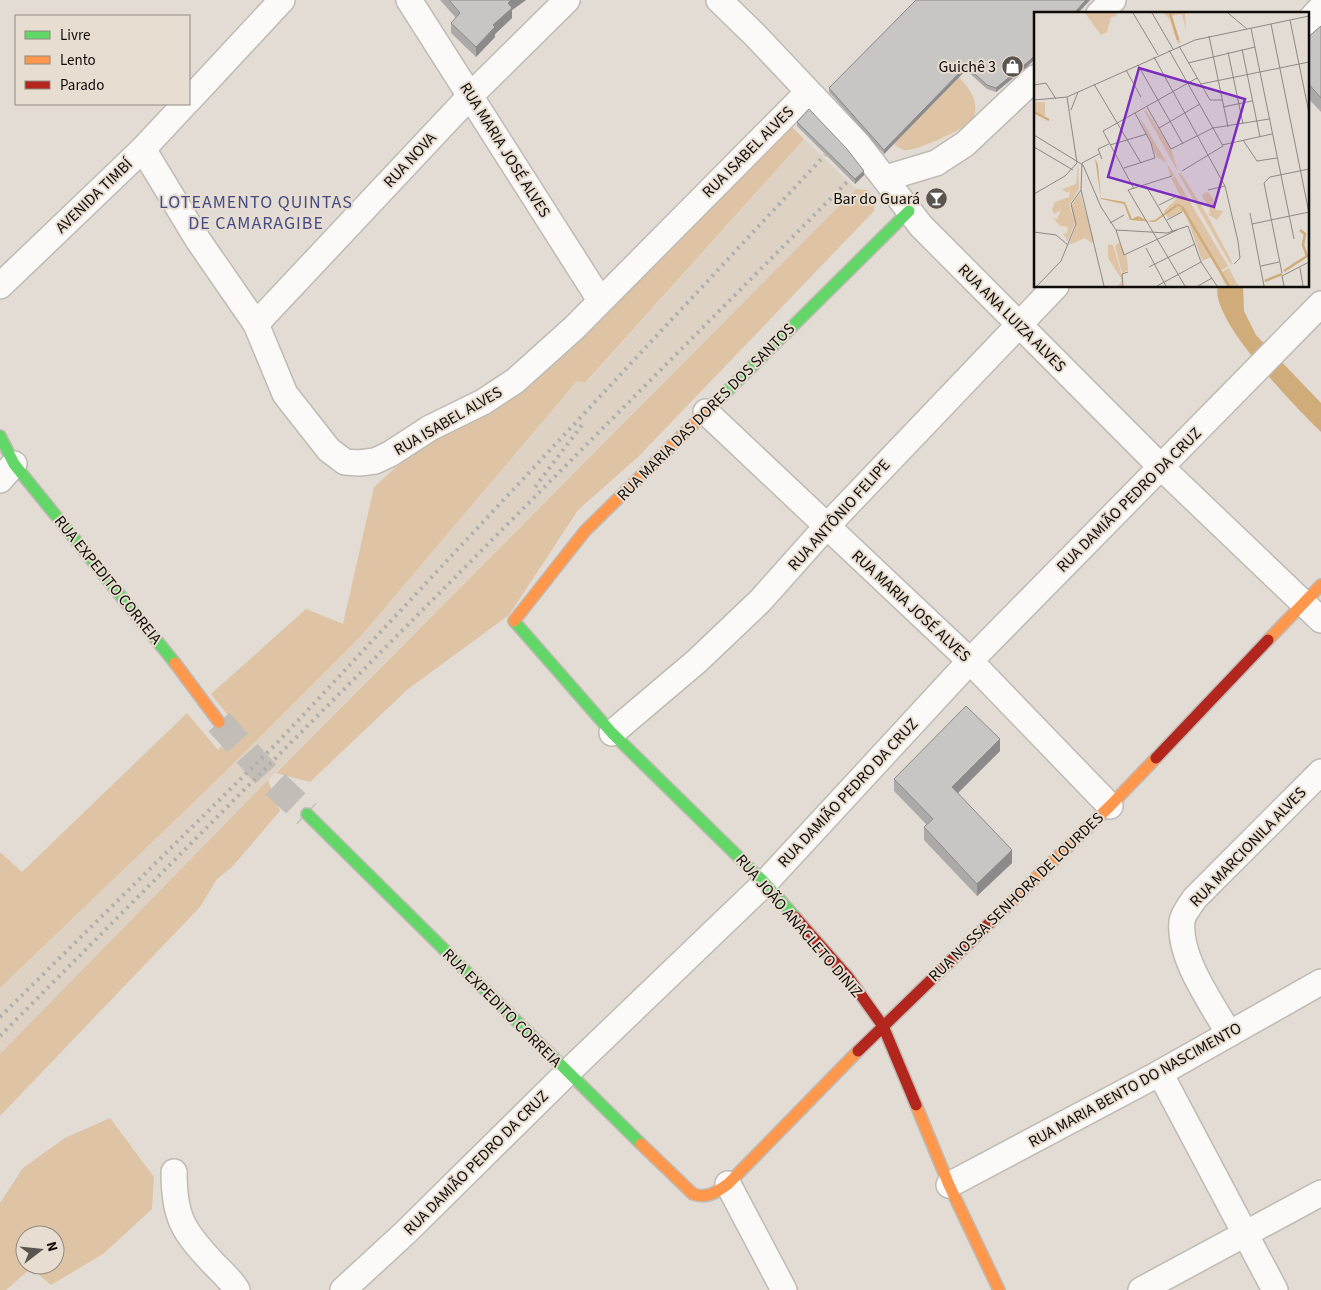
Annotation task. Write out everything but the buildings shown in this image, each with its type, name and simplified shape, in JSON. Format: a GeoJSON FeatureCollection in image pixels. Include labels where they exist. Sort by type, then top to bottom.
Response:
{"type":"FeatureCollection","features":[{"type":"Feature","properties":{"kind":"street"},"geometry":{"type":"LineString","coordinates":[[190,99],[282,0]]}},
{"type":"Feature","properties":{"kind":"street","name":"RUA MARIA JOSÉ ALVES"},"geometry":{"type":"LineString","coordinates":[[409,0],[600,300]]}},
{"type":"Feature","properties":{"kind":"street","name":"RUA NOVA"},"geometry":{"type":"LineString","coordinates":[[256,324],[471,95],[567,0]]}},
{"type":"Feature","properties":{"kind":"street","name":"RUA ANA LUIZA ALVES"},"geometry":{"type":"LineString","coordinates":[[718,0],[755,35],[858,144],[886,178],[920,226],[1161,467],[1312,613]]}},
{"type":"Feature","properties":{"kind":"street"},"geometry":{"type":"LineString","coordinates":[[1101,12],[1113,0]]}},
{"type":"Feature","properties":{"kind":"street"},"geometry":{"type":"LineString","coordinates":[[1308,22],[1321,8]]}},
{"type":"Feature","properties":{"kind":"street"},"geometry":{"type":"LineString","coordinates":[[886,178],[936,163],[965,144],[1034,79]]}},
{"type":"Feature","properties":{"kind":"street","name":"RUA ISABEL ALVES"},"geometry":{"type":"LineString","coordinates":[[142,149],[198,240],[256,324],[286,394],[329,450],[345,462],[359,463],[375,461],[390,454],[430,428],[483,402],[515,381],[545,356],[808,92]]}},
{"type":"Feature","properties":{"kind":"street","name":"AVENIDA TIMBÍ"},"geometry":{"type":"LineString","coordinates":[[0,286],[142,149],[184,105]]}},
{"type":"Feature","properties":{"kind":"street","name":"RUA MARIA DAS DORES DOS SANTOS"},"geometry":{"type":"LineString","coordinates":[[512,620],[585,531],[909,211]]}},
{"type":"Feature","properties":{"kind":"street","name":"RUA ANTÔNIO FELIPE"},"geometry":{"type":"LineString","coordinates":[[612,732],[729,632],[761,600],[826,527],[1054,288]]}},
{"type":"Feature","properties":{"kind":"street","name":"RUA DAMIÃO PEDRO DA CRUZ"},"geometry":{"type":"LineString","coordinates":[[343,1290],[406,1232],[567,1073],[765,883],[970,661],[1321,304]]}},
{"type":"Feature","properties":{"kind":"street","name":"RUA MARIA JOSÉ ALVES"},"geometry":{"type":"LineString","coordinates":[[706,412],[970,661],[1110,806]]}},
{"type":"Feature","properties":{"kind":"street","name":"RUA EXPEDITO CORREIA"},"geometry":{"type":"LineString","coordinates":[[0,436],[7,472],[188,679],[219,722]]}},
{"type":"Feature","properties":{"kind":"street","name":"RUA NOSSA SENHORA DE LOURDES"},"geometry":{"type":"LineString","coordinates":[[701,1198],[711,1196],[728,1184],[883,1026],[1312,613],[1321,584]]}},
{"type":"Feature","properties":{"kind":"street","name":"RUA JOÃO ANACLETO DINIZ"},"geometry":{"type":"LineString","coordinates":[[512,620],[612,732],[765,883],[848,977],[883,1026],[949,1186],[999,1290]]}},
{"type":"Feature","properties":{"kind":"street","name":"RUA MARCIONILA ALVES"},"geometry":{"type":"LineString","coordinates":[[1229,1034],[1192,966],[1183,942],[1182,919],[1195,898],[1321,772]]}},
{"type":"Feature","properties":{"kind":"street","name":"RUA EXPEDITO CORREIA"},"geometry":{"type":"LineString","coordinates":[[307,814],[567,1073],[694,1194],[701,1198]]}},
{"type":"Feature","properties":{"kind":"street","name":"RUA MARIA BENTO DO NASCIMENTO"},"geometry":{"type":"LineString","coordinates":[[949,1186],[1160,1073],[1321,982]]}},
{"type":"Feature","properties":{"kind":"street"},"geometry":{"type":"LineString","coordinates":[[1160,1073],[1274,1290]]}},
{"type":"Feature","properties":{"kind":"street"},"geometry":{"type":"LineString","coordinates":[[174,1172],[174,1196],[179,1218],[191,1240],[237,1290]]}},
{"type":"Feature","properties":{"kind":"street"},"geometry":{"type":"LineString","coordinates":[[728,1184],[784,1290]]}},
{"type":"Feature","properties":{"kind":"street"},"geometry":{"type":"LineString","coordinates":[[1141,1290],[1321,1192]]}},
{"type":"Feature","properties":{"kind":"shaded area"},"geometry":{"type":"Polygon","coordinates":[[[959,77],[975,102],[973,120],[929,144],[910,150],[904,150],[894,144],[959,77]]]}},
{"type":"Feature","properties":{"kind":"shaded area"},"geometry":{"type":"Polygon","coordinates":[[[791,126],[804,139],[585,383],[577,381],[360,637],[223,774],[0,988],[0,852],[22,872],[187,713],[218,750],[238,728],[211,694],[306,609],[343,624],[374,487],[415,450],[479,411],[533,383],[791,126]]]}},
{"type":"Feature","properties":{"kind":"shaded area"},"geometry":{"type":"Polygon","coordinates":[[[804,139],[856,189],[268,780],[0,1054],[0,988],[223,774],[360,637],[577,381],[586,383],[804,139]]]}},
{"type":"Feature","properties":{"kind":"shaded area"},"geometry":{"type":"Polygon","coordinates":[[[856,189],[867,190],[874,198],[874,211],[638,457],[578,510],[509,615],[408,689],[310,782],[276,773],[856,189]]]}},
{"type":"Feature","properties":{"kind":"shaded area"},"geometry":{"type":"Polygon","coordinates":[[[1218,288],[1243,288],[1244,311],[1256,335],[1321,403],[1321,432],[1275,384],[1240,340],[1226,319],[1219,300],[1218,288]]]}},
{"type":"Feature","properties":{"kind":"shaded area"},"geometry":{"type":"Polygon","coordinates":[[[268,780],[280,811],[232,867],[217,879],[200,907],[0,1116],[0,1054],[268,780]]]}},
{"type":"Feature","properties":{"kind":"shaded area"},"geometry":{"type":"Polygon","coordinates":[[[110,1118],[154,1177],[152,1209],[103,1254],[51,1285],[39,1275],[65,1275],[65,1225],[15,1225],[15,1275],[23,1275],[6,1290],[0,1290],[0,1203],[23,1168],[65,1138],[110,1118]]]}},
{"type":"Feature","properties":{"kind":"tunnel"},"geometry":{"type":"LineString","coordinates":[[219,722],[272,781],[307,814]]}},
{"type":"Feature","properties":{"kind":"railway"},"geometry":{"type":"LineString","coordinates":[[0,1017],[278,742],[825,155]]}},
{"type":"Feature","properties":{"kind":"railway"},"geometry":{"type":"LineString","coordinates":[[0,1036],[850,179]]}},
{"type":"Feature","properties":{"kind":"railway"},"geometry":{"type":"LineString","coordinates":[[535,487],[582,425]]}},
{"type":"Feature","properties":{"kind":"traffic: fast"},"geometry":{"type":"LineString","coordinates":[[707,411],[909,211]]}},
{"type":"Feature","properties":{"kind":"traffic: fast"},"geometry":{"type":"LineString","coordinates":[[0,436],[14,464],[175,663]]}},
{"type":"Feature","properties":{"kind":"traffic: fast"},"geometry":{"type":"LineString","coordinates":[[514,621],[612,733],[765,883],[795,917]]}},
{"type":"Feature","properties":{"kind":"traffic: fast"},"geometry":{"type":"LineString","coordinates":[[307,814],[641,1144]]}},
{"type":"Feature","properties":{"kind":"traffic: slow"},"geometry":{"type":"LineString","coordinates":[[514,621],[585,531],[707,411]]}},
{"type":"Feature","properties":{"kind":"traffic: slow"},"geometry":{"type":"LineString","coordinates":[[1268,640],[1321,585]]}},
{"type":"Feature","properties":{"kind":"traffic: slow"},"geometry":{"type":"LineString","coordinates":[[175,663],[219,722]]}},
{"type":"Feature","properties":{"kind":"traffic: slow"},"geometry":{"type":"LineString","coordinates":[[1004,909],[1110,806],[1156,758]]}},
{"type":"Feature","properties":{"kind":"traffic: slow"},"geometry":{"type":"LineString","coordinates":[[641,1144],[693,1194],[703,1196],[712,1194],[728,1184],[858,1051]]}},
{"type":"Feature","properties":{"kind":"traffic: slow"},"geometry":{"type":"LineString","coordinates":[[916,1105],[949,1185],[999,1290]]}},
{"type":"Feature","properties":{"kind":"traffic: jam"},"geometry":{"type":"LineString","coordinates":[[1156,758],[1268,640]]}},
{"type":"Feature","properties":{"kind":"traffic: jam"},"geometry":{"type":"LineString","coordinates":[[858,1051],[1004,909]]}},
{"type":"Feature","properties":{"kind":"traffic: jam"},"geometry":{"type":"LineString","coordinates":[[795,917],[848,977],[883,1026],[916,1105]]}},
{"type":"Feature","properties":{"kind":"place","name":"Guichê 3"},"geometry":{"type":"Point","coordinates":[1012,67]}},
{"type":"Feature","properties":{"kind":"place","name":"Bar do Guará"},"geometry":{"type":"Point","coordinates":[936,199]}},
{"type":"Feature","properties":{"kind":"district","name":"LOTEAMENTO QUINTAS DE CAMARAGIBE"},"geometry":{"type":"Point","coordinates":[256,212]}}]}
